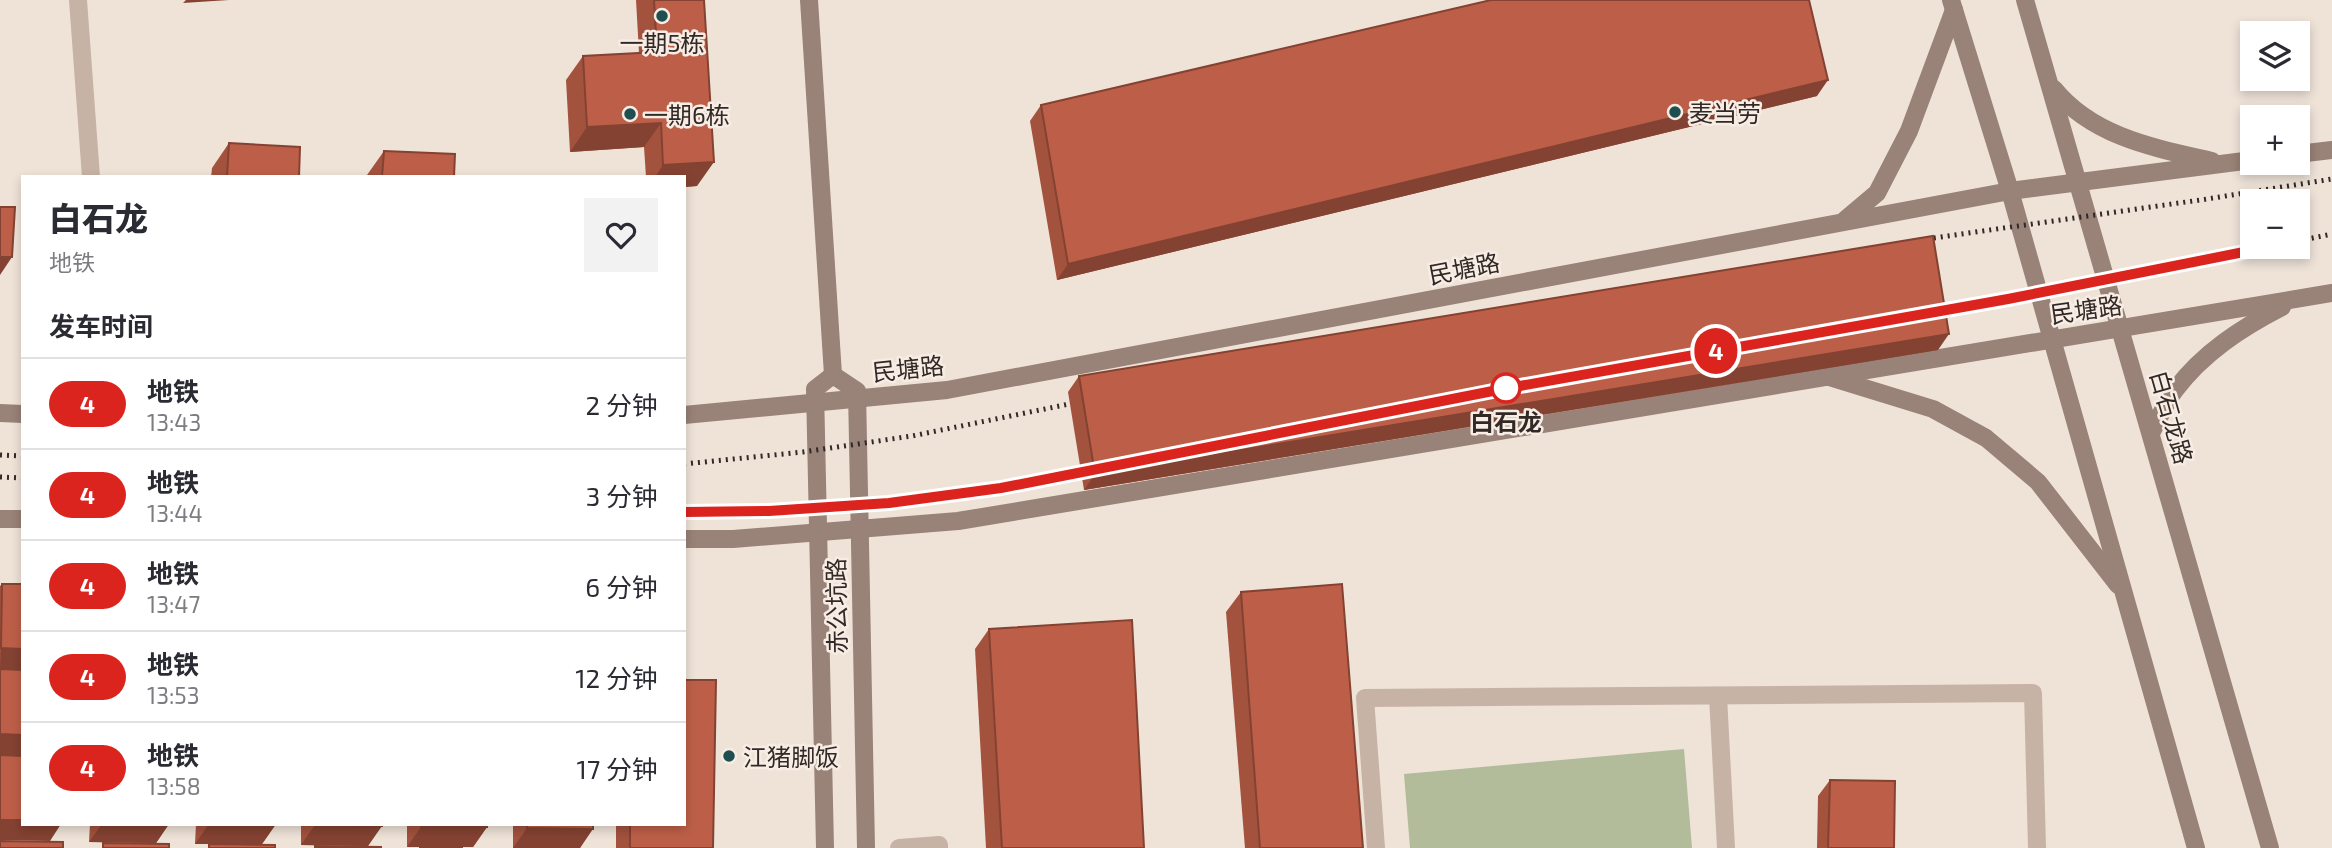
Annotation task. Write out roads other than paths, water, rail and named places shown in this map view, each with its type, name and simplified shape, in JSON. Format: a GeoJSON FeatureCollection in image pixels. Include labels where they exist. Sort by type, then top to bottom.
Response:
{"type":"FeatureCollection","features":[{"type":"Feature","properties":{"kind":"main road"},"geometry":{"type":"LineString","coordinates":[[809,0],[833,375]]}},
{"type":"Feature","properties":{"kind":"main road","name":"白石龙路"},"geometry":{"type":"LineString","coordinates":[[2025,0],[2270,848]]}},
{"type":"Feature","properties":{"kind":"main road"},"geometry":{"type":"LineString","coordinates":[[1953,5],[2010,191],[2196,848]]}},
{"type":"Feature","properties":{"kind":"main road"},"geometry":{"type":"LineString","coordinates":[[1843,222],[1877,193],[1909,131],[1953,5]]}},
{"type":"Feature","properties":{"kind":"main road"},"geometry":{"type":"LineString","coordinates":[[2050,85],[2066,103],[2101,127],[2138,144],[2222,164]]}},
{"type":"Feature","properties":{"kind":"main road"},"geometry":{"type":"LineString","coordinates":[[2310,153],[2332,150]]}},
{"type":"Feature","properties":{"kind":"main road","name":"民塘路"},"geometry":{"type":"LineString","coordinates":[[686,415],[947,390],[2010,191],[2240,162]]}},
{"type":"Feature","properties":{"kind":"main road","name":"民塘路"},"geometry":{"type":"LineString","coordinates":[[686,539],[733,539],[958,521],[2332,293]]}},
{"type":"Feature","properties":{"kind":"main road"},"geometry":{"type":"LineString","coordinates":[[2151,433],[2174,391],[2199,363],[2243,327],[2298,299]]}},
{"type":"Feature","properties":{"kind":"main road"},"geometry":{"type":"LineString","coordinates":[[833,375],[857,391],[857,398]]}},
{"type":"Feature","properties":{"kind":"main road"},"geometry":{"type":"LineString","coordinates":[[815,403],[815,389],[833,375]]}},
{"type":"Feature","properties":{"kind":"main road"},"geometry":{"type":"LineString","coordinates":[[1825,376],[1933,409],[1986,438],[2038,482],[2123,591]]}},
{"type":"Feature","properties":{"kind":"main road","name":"赤公坑路"},"geometry":{"type":"LineString","coordinates":[[857,398],[866,848]]}},
{"type":"Feature","properties":{"kind":"main road","name":"赤公坑路"},"geometry":{"type":"LineString","coordinates":[[815,403],[825,848]]}},
{"type":"Feature","properties":{"kind":"main road"},"geometry":{"type":"LineString","coordinates":[[0,413],[21,414]]}},
{"type":"Feature","properties":{"kind":"main road"},"geometry":{"type":"LineString","coordinates":[[0,519],[21,519]]}},
{"type":"Feature","properties":{"kind":"street"},"geometry":{"type":"LineString","coordinates":[[78,0],[91,175]]}},
{"type":"Feature","properties":{"kind":"street"},"geometry":{"type":"LineString","coordinates":[[1376,848],[1365,698],[2033,693],[2037,848]]}},
{"type":"Feature","properties":{"kind":"street"},"geometry":{"type":"LineString","coordinates":[[1718,696],[1726,848]]}},
{"type":"Feature","properties":{"kind":"street"},"geometry":{"type":"LineString","coordinates":[[899,848],[939,845],[939,848]]}},
{"type":"Feature","properties":{"kind":"railway"},"geometry":{"type":"LineString","coordinates":[[1913,241],[2332,179]]}},
{"type":"Feature","properties":{"kind":"railway"},"geometry":{"type":"LineString","coordinates":[[2310,239],[2332,234]]}},
{"type":"Feature","properties":{"kind":"railway"},"geometry":{"type":"LineString","coordinates":[[1927,314],[2240,253]]}},
{"type":"Feature","properties":{"kind":"railway"},"geometry":{"type":"LineString","coordinates":[[686,464],[803,452],[912,436],[1089,400]]}},
{"type":"Feature","properties":{"kind":"railway"},"geometry":{"type":"LineString","coordinates":[[0,455],[21,456]]}},
{"type":"Feature","properties":{"kind":"railway"},"geometry":{"type":"LineString","coordinates":[[686,512],[865,506],[996,488],[1101,468]]}},
{"type":"Feature","properties":{"kind":"railway"},"geometry":{"type":"LineString","coordinates":[[0,477],[21,478]]}},
{"type":"Feature","properties":{"kind":"metro line","name":"4"},"geometry":{"type":"LineString","coordinates":[[686,512],[769,511],[889,503],[1001,488],[1503,389],[2008,299],[2240,253]]}},
{"type":"Feature","properties":{"kind":"place","name":"一期5栋"},"geometry":{"type":"Point","coordinates":[662,16]}},
{"type":"Feature","properties":{"kind":"place","name":"麦当劳"},"geometry":{"type":"Point","coordinates":[1675,112]}},
{"type":"Feature","properties":{"kind":"place","name":"一期6栋"},"geometry":{"type":"Point","coordinates":[630,114]}},
{"type":"Feature","properties":{"kind":"place","name":"白石龙"},"geometry":{"type":"Point","coordinates":[1506,388]}},
{"type":"Feature","properties":{"kind":"place","name":"江猪脚饭"},"geometry":{"type":"Point","coordinates":[729,756]}}]}
